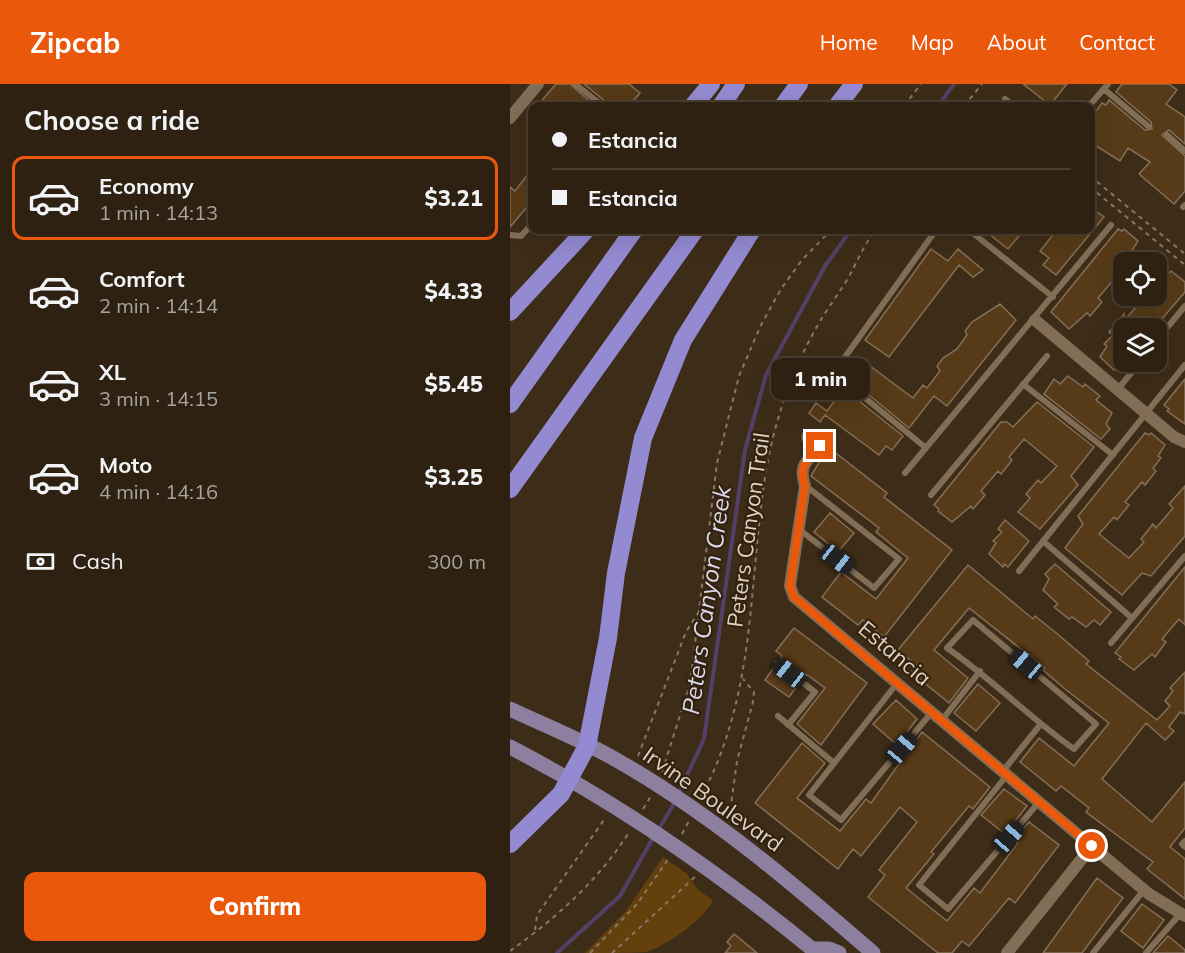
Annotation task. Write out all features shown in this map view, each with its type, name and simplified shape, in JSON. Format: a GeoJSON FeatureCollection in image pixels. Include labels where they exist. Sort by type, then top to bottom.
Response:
{"type":"FeatureCollection","features":[{"type":"Feature","properties":{"kind":"highway"},"geometry":{"type":"LineString","coordinates":[[696,102],[711,84]]}},
{"type":"Feature","properties":{"kind":"highway"},"geometry":{"type":"LineString","coordinates":[[724,102],[736,84]]}},
{"type":"Feature","properties":{"kind":"highway"},"geometry":{"type":"LineString","coordinates":[[786,102],[799,84]]}},
{"type":"Feature","properties":{"kind":"highway"},"geometry":{"type":"LineString","coordinates":[[840,102],[854,84]]}},
{"type":"Feature","properties":{"kind":"highway"},"geometry":{"type":"LineString","coordinates":[[510,312],[582,234]]}},
{"type":"Feature","properties":{"kind":"highway"},"geometry":{"type":"LineString","coordinates":[[510,404],[631,234]]}},
{"type":"Feature","properties":{"kind":"highway"},"geometry":{"type":"LineString","coordinates":[[510,489],[692,234]]}},
{"type":"Feature","properties":{"kind":"highway"},"geometry":{"type":"LineString","coordinates":[[510,844],[556,800],[587,746],[608,638],[616,573],[644,438],[683,339],[749,234]]}},
{"type":"Feature","properties":{"kind":"main road","name":"Irvine Boulevard"},"geometry":{"type":"LineString","coordinates":[[510,709],[635,771],[720,827],[763,858],[873,953]]}},
{"type":"Feature","properties":{"kind":"main road"},"geometry":{"type":"LineString","coordinates":[[510,747],[569,777],[617,807],[699,862],[815,951],[829,949],[838,953]]}},
{"type":"Feature","properties":{"kind":"street"},"geometry":{"type":"LineString","coordinates":[[510,118],[531,86]]}},
{"type":"Feature","properties":{"kind":"street"},"geometry":{"type":"LineString","coordinates":[[1035,320],[1174,437],[1185,442]]}},
{"type":"Feature","properties":{"kind":"street","name":"Estancia"},"geometry":{"type":"LineString","coordinates":[[820,446],[803,466],[801,472],[805,486],[790,586],[794,597],[1144,890],[1184,914]]}},
{"type":"Feature","properties":{"kind":"street"},"geometry":{"type":"LineString","coordinates":[[1007,953],[1092,846]]}},
{"type":"Feature","properties":{"kind":"lane"},"geometry":{"type":"LineString","coordinates":[[575,84],[598,102]]}},
{"type":"Feature","properties":{"kind":"lane"},"geometry":{"type":"LineString","coordinates":[[1093,102],[1106,87],[1148,126]]}},
{"type":"Feature","properties":{"kind":"lane"},"geometry":{"type":"LineString","coordinates":[[1005,99],[1009,102]]}},
{"type":"Feature","properties":{"kind":"lane"},"geometry":{"type":"LineString","coordinates":[[1167,135],[1185,151]]}},
{"type":"Feature","properties":{"kind":"lane"},"geometry":{"type":"LineString","coordinates":[[905,472],[1035,320],[1111,225]]}},
{"type":"Feature","properties":{"kind":"lane"},"geometry":{"type":"LineString","coordinates":[[510,235],[518,237],[528,228]]}},
{"type":"Feature","properties":{"kind":"lane"},"geometry":{"type":"LineString","coordinates":[[926,448],[842,379],[839,370],[840,364],[933,234]]}},
{"type":"Feature","properties":{"kind":"lane"},"geometry":{"type":"LineString","coordinates":[[974,234],[1053,297]]}},
{"type":"Feature","properties":{"kind":"lane"},"geometry":{"type":"LineString","coordinates":[[1167,328],[1185,306]]}},
{"type":"Feature","properties":{"kind":"lane"},"geometry":{"type":"LineString","coordinates":[[931,495],[1047,356]]}},
{"type":"Feature","properties":{"kind":"lane"},"geometry":{"type":"LineString","coordinates":[[1019,571],[1185,365]]}},
{"type":"Feature","properties":{"kind":"lane"},"geometry":{"type":"LineString","coordinates":[[1117,389],[1131,372]]}},
{"type":"Feature","properties":{"kind":"lane"},"geometry":{"type":"LineString","coordinates":[[1023,384],[1113,455]]}},
{"type":"Feature","properties":{"kind":"lane"},"geometry":{"type":"LineString","coordinates":[[800,530],[874,588],[899,559],[805,486]]}},
{"type":"Feature","properties":{"kind":"lane"},"geometry":{"type":"LineString","coordinates":[[1043,542],[1132,618]]}},
{"type":"Feature","properties":{"kind":"lane"},"geometry":{"type":"LineString","coordinates":[[1111,644],[1185,556]]}},
{"type":"Feature","properties":{"kind":"lane"},"geometry":{"type":"LineString","coordinates":[[973,620],[1096,724],[1074,749],[1040,725],[980,671],[947,648],[973,620]]}},
{"type":"Feature","properties":{"kind":"lane"},"geometry":{"type":"LineString","coordinates":[[777,663],[815,692],[788,725]]}},
{"type":"Feature","properties":{"kind":"lane"},"geometry":{"type":"LineString","coordinates":[[898,682],[809,795],[841,820],[980,671]]}},
{"type":"Feature","properties":{"kind":"lane"},"geometry":{"type":"LineString","coordinates":[[778,716],[834,763]]}},
{"type":"Feature","properties":{"kind":"lane"},"geometry":{"type":"LineString","coordinates":[[1039,802],[948,909],[919,885],[1040,725]]}},
{"type":"Feature","properties":{"kind":"lane"},"geometry":{"type":"LineString","coordinates":[[1185,841],[1182,844],[1185,847]]}},
{"type":"Feature","properties":{"kind":"lane"},"geometry":{"type":"LineString","coordinates":[[1093,953],[1144,890]]}},
{"type":"Feature","properties":{"kind":"lane"},"geometry":{"type":"LineString","coordinates":[[1146,953],[1184,914]]}},
{"type":"Feature","properties":{"kind":"path"},"geometry":{"type":"LineString","coordinates":[[907,102],[921,84]]}},
{"type":"Feature","properties":{"kind":"path"},"geometry":{"type":"LineString","coordinates":[[967,102],[982,84]]}},
{"type":"Feature","properties":{"kind":"path"},"geometry":{"type":"LineString","coordinates":[[1095,180],[1185,254]]}},
{"type":"Feature","properties":{"kind":"path"},"geometry":{"type":"LineString","coordinates":[[1095,191],[1185,265]]}},
{"type":"Feature","properties":{"kind":"path","name":"Peters Canyon Trail"},"geometry":{"type":"LineString","coordinates":[[657,782],[668,761],[690,684],[701,609],[717,463],[739,376],[761,325],[781,289],[802,260],[827,234]]}},
{"type":"Feature","properties":{"kind":"path","name":"Peters Canyon Trail"},"geometry":{"type":"LineString","coordinates":[[696,807],[726,743],[743,679],[766,470],[779,415],[799,362],[817,327],[873,234]]}},
{"type":"Feature","properties":{"kind":"path","name":"Peters Canyon Trail"},"geometry":{"type":"LineString","coordinates":[[635,771],[686,632],[701,609]]}},
{"type":"Feature","properties":{"kind":"path","name":"Peters Canyon Trail"},"geometry":{"type":"LineString","coordinates":[[720,827],[728,820],[737,761],[753,702],[751,685],[743,679]]}},
{"type":"Feature","properties":{"kind":"path"},"geometry":{"type":"LineString","coordinates":[[642,811],[652,792]]}},
{"type":"Feature","properties":{"kind":"path"},"geometry":{"type":"LineString","coordinates":[[535,931],[535,922],[543,908],[617,807]]}},
{"type":"Feature","properties":{"kind":"path"},"geometry":{"type":"LineString","coordinates":[[680,838],[691,817]]}},
{"type":"Feature","properties":{"kind":"path"},"geometry":{"type":"LineString","coordinates":[[510,951],[564,909],[599,872],[632,828]]}},
{"type":"Feature","properties":{"kind":"path"},"geometry":{"type":"LineString","coordinates":[[590,953],[637,904],[663,869],[674,848]]}},
{"type":"Feature","properties":{"kind":"path"},"geometry":{"type":"LineString","coordinates":[[612,953],[696,876],[699,862]]}},
{"type":"Feature","properties":{"kind":"shaded area"},"geometry":{"type":"Polygon","coordinates":[[[663,857],[687,874],[698,890],[713,900],[709,907],[694,923],[665,944],[647,952],[585,953],[626,911],[663,857]]]}},
{"type":"Feature","properties":{"kind":"building"},"geometry":{"type":"Polygon","coordinates":[[[556,84],[570,84],[590,102],[540,102],[556,84]]]}},
{"type":"Feature","properties":{"kind":"building"},"geometry":{"type":"Polygon","coordinates":[[[584,84],[629,84],[640,93],[632,102],[606,102],[584,84]]]}},
{"type":"Feature","properties":{"kind":"building"},"geometry":{"type":"Polygon","coordinates":[[[1023,84],[1067,84],[1052,102],[1046,102],[1023,84]]]}},
{"type":"Feature","properties":{"kind":"building"},"geometry":{"type":"Polygon","coordinates":[[[1122,84],[1169,84],[1177,90],[1166,104],[1185,117],[1185,144],[1169,130],[1162,135],[1185,156],[1185,191],[1174,204],[1139,174],[1150,162],[1128,148],[1120,161],[1095,145],[1095,113],[1102,103],[1106,105],[1109,100],[1145,130],[1152,129],[1151,122],[1116,92],[1122,84]]]}},
{"type":"Feature","properties":{"kind":"building"},"geometry":{"type":"Polygon","coordinates":[[[528,174],[528,206],[510,227],[510,187],[515,191],[528,174]]]}},
{"type":"Feature","properties":{"kind":"building"},"geometry":{"type":"Polygon","coordinates":[[[1095,211],[1104,217],[1095,228],[1095,211]]]}},
{"type":"Feature","properties":{"kind":"building"},"geometry":{"type":"Polygon","coordinates":[[[1118,229],[1122,231],[1124,229],[1138,241],[1131,252],[1113,252],[1113,280],[1098,298],[1102,302],[1090,316],[1087,313],[1069,329],[1051,312],[1118,229]]]}},
{"type":"Feature","properties":{"kind":"building"},"geometry":{"type":"Polygon","coordinates":[[[989,234],[1021,234],[1008,249],[989,234]]]}},
{"type":"Feature","properties":{"kind":"building"},"geometry":{"type":"Polygon","coordinates":[[[1049,234],[1090,234],[1056,275],[1043,265],[1049,258],[1040,251],[1052,236],[1049,234]]]}},
{"type":"Feature","properties":{"kind":"building"},"geometry":{"type":"Polygon","coordinates":[[[931,249],[948,261],[958,249],[983,270],[973,277],[959,265],[889,357],[865,340],[931,249]]]}},
{"type":"Feature","properties":{"kind":"building"},"geometry":{"type":"Polygon","coordinates":[[[1171,271],[1185,282],[1185,292],[1163,318],[1127,318],[1137,306],[1167,306],[1167,275],[1171,271]]]}},
{"type":"Feature","properties":{"kind":"building"},"geometry":{"type":"Polygon","coordinates":[[[1000,304],[1016,320],[947,406],[934,396],[909,428],[852,381],[866,363],[913,398],[923,385],[927,388],[940,371],[937,366],[943,358],[957,349],[967,335],[965,331],[972,322],[1000,304]]]}},
{"type":"Feature","properties":{"kind":"building"},"geometry":{"type":"Polygon","coordinates":[[[1113,335],[1113,369],[1100,357],[1107,346],[1104,344],[1113,335]]]}},
{"type":"Feature","properties":{"kind":"building"},"geometry":{"type":"Polygon","coordinates":[[[1068,376],[1083,387],[1085,384],[1100,396],[1096,400],[1112,413],[1106,424],[1110,429],[1101,439],[1044,394],[1054,379],[1060,384],[1068,376]]]}},
{"type":"Feature","properties":{"kind":"building"},"geometry":{"type":"Polygon","coordinates":[[[1185,379],[1185,424],[1167,411],[1169,409],[1164,405],[1185,379]]]}},
{"type":"Feature","properties":{"kind":"building"},"geometry":{"type":"Polygon","coordinates":[[[844,389],[903,436],[892,450],[886,446],[879,455],[825,415],[820,422],[809,413],[816,403],[827,411],[844,389]]]}},
{"type":"Feature","properties":{"kind":"building"},"geometry":{"type":"Polygon","coordinates":[[[1037,402],[1094,447],[1071,476],[1078,485],[1040,529],[1018,512],[1030,498],[1026,494],[1038,480],[1041,483],[1057,466],[1024,439],[1009,457],[1012,460],[1001,474],[998,471],[981,491],[985,495],[973,509],[971,506],[952,522],[938,511],[939,509],[934,505],[1001,422],[1007,422],[1013,427],[1037,402]]]}},
{"type":"Feature","properties":{"kind":"building"},"geometry":{"type":"Polygon","coordinates":[[[809,430],[814,432],[816,437],[814,442],[809,444],[804,442],[802,437],[804,432],[809,430]]]}},
{"type":"Feature","properties":{"kind":"building"},"geometry":{"type":"Polygon","coordinates":[[[1145,433],[1149,435],[1151,433],[1165,445],[1158,456],[1161,458],[1153,468],[1156,471],[1145,485],[1142,482],[1125,502],[1129,505],[1117,520],[1114,517],[1099,534],[1129,558],[1144,542],[1141,539],[1153,524],[1156,528],[1173,508],[1169,504],[1185,486],[1185,536],[1151,576],[1142,573],[1122,595],[1065,548],[1083,524],[1078,516],[1145,433]]]}},
{"type":"Feature","properties":{"kind":"building"},"geometry":{"type":"Polygon","coordinates":[[[828,447],[887,493],[884,497],[952,550],[884,637],[863,620],[858,625],[822,597],[841,572],[876,599],[908,558],[876,532],[879,528],[811,476],[828,447]]]}},
{"type":"Feature","properties":{"kind":"building"},"geometry":{"type":"Polygon","coordinates":[[[830,513],[854,533],[838,552],[814,532],[830,513]]]}},
{"type":"Feature","properties":{"kind":"building"},"geometry":{"type":"Polygon","coordinates":[[[1005,520],[1029,541],[1008,567],[1004,564],[1003,567],[989,554],[996,543],[993,541],[1002,532],[998,529],[1005,520]]]}},
{"type":"Feature","properties":{"kind":"building"},"geometry":{"type":"Polygon","coordinates":[[[1055,564],[1111,612],[1100,625],[1094,620],[1086,627],[1072,617],[1069,619],[1054,607],[1058,604],[1043,590],[1049,579],[1045,574],[1055,564]]]}},
{"type":"Feature","properties":{"kind":"building"},"geometry":{"type":"Polygon","coordinates":[[[968,565],[1033,619],[1035,616],[1055,632],[1089,661],[1086,664],[1157,720],[1170,706],[1165,701],[1173,691],[1170,688],[1185,672],[1185,714],[1180,712],[1169,727],[1174,731],[1165,740],[1146,723],[1102,779],[1152,822],[1185,782],[1185,828],[1170,847],[1185,859],[1185,899],[1147,869],[1153,862],[1086,812],[1089,808],[1061,786],[1056,791],[1020,762],[1039,738],[1074,766],[1109,723],[1065,689],[1043,670],[1045,668],[969,608],[934,650],[968,678],[949,703],[911,672],[916,665],[898,650],[968,565]]]}},
{"type":"Feature","properties":{"kind":"building"},"geometry":{"type":"Polygon","coordinates":[[[1185,567],[1185,625],[1179,619],[1162,639],[1166,642],[1155,657],[1152,654],[1134,670],[1119,659],[1121,657],[1115,653],[1185,567]]]}},
{"type":"Feature","properties":{"kind":"building"},"geometry":{"type":"Polygon","coordinates":[[[794,628],[867,683],[821,745],[797,724],[825,688],[806,674],[804,677],[780,659],[782,656],[776,651],[794,628]]]}},
{"type":"Feature","properties":{"kind":"building"},"geometry":{"type":"Polygon","coordinates":[[[774,667],[798,685],[789,697],[765,680],[774,667]]]}},
{"type":"Feature","properties":{"kind":"building"},"geometry":{"type":"Polygon","coordinates":[[[978,684],[1000,703],[976,731],[954,713],[978,684]]]}},
{"type":"Feature","properties":{"kind":"building"},"geometry":{"type":"Polygon","coordinates":[[[896,700],[917,719],[897,745],[873,724],[896,700]]]}},
{"type":"Feature","properties":{"kind":"building"},"geometry":{"type":"Polygon","coordinates":[[[922,732],[990,787],[973,809],[969,806],[931,852],[934,854],[906,888],[947,921],[974,888],[980,893],[1018,843],[1014,840],[1029,822],[1059,845],[1015,903],[1009,898],[969,946],[962,941],[952,953],[938,953],[868,897],[885,875],[879,870],[917,822],[900,807],[861,856],[853,849],[838,869],[755,803],[802,743],[825,763],[797,798],[840,831],[866,799],[871,803],[922,732]]]}},
{"type":"Feature","properties":{"kind":"building"},"geometry":{"type":"Polygon","coordinates":[[[1004,789],[1027,806],[1005,834],[981,815],[1004,789]]]}},
{"type":"Feature","properties":{"kind":"building"},"geometry":{"type":"Polygon","coordinates":[[[1097,878],[1123,898],[1082,953],[1043,953],[1097,878]]]}},
{"type":"Feature","properties":{"kind":"building"},"geometry":{"type":"Polygon","coordinates":[[[1142,904],[1164,920],[1143,948],[1121,931],[1142,904]]]}},
{"type":"Feature","properties":{"kind":"building"},"geometry":{"type":"Polygon","coordinates":[[[734,934],[757,953],[725,953],[731,946],[727,942],[734,934]]]}},
{"type":"Feature","properties":{"kind":"building"},"geometry":{"type":"Polygon","coordinates":[[[1168,936],[1185,950],[1185,953],[1153,953],[1168,936]]]}},
{"type":"Feature","properties":{"kind":"waterway","name":"Peters Canyon Creek"},"geometry":{"type":"LineString","coordinates":[[941,102],[954,84]]}},
{"type":"Feature","properties":{"kind":"waterway","name":"Peters Canyon Creek"},"geometry":{"type":"LineString","coordinates":[[678,795],[704,739],[745,450],[766,375],[825,266],[848,234]]}},
{"type":"Feature","properties":{"kind":"waterway","name":"Peters Canyon Creek"},"geometry":{"type":"LineString","coordinates":[[657,832],[675,802]]}},
{"type":"Feature","properties":{"kind":"waterway","name":"Peters Canyon Creek"},"geometry":{"type":"LineString","coordinates":[[557,953],[620,896],[653,838]]}},
{"type":"Feature","properties":{"kind":"route"},"geometry":{"type":"LineString","coordinates":[[820,446],[803,466],[801,472],[805,486],[790,586],[794,597],[1092,846]]}}]}
